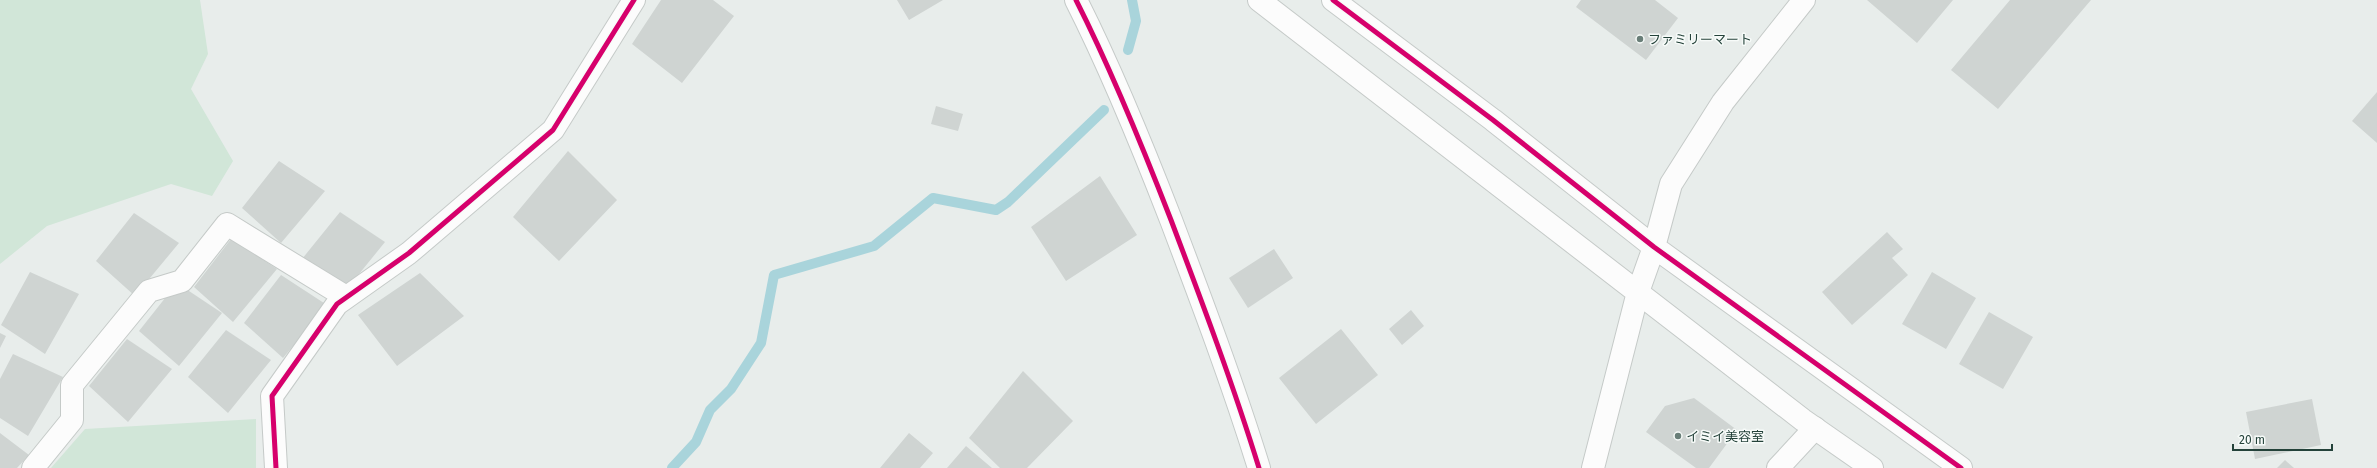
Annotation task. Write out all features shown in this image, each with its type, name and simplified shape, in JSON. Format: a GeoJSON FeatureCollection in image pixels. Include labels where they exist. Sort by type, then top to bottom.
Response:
{"type":"FeatureCollection","features":[{"type":"Feature","properties":{"kind":"street"},"geometry":{"type":"LineString","coordinates":[[276,468],[272,396],[337,304],[409,253],[553,130],[634,0]]}},
{"type":"Feature","properties":{"kind":"street"},"geometry":{"type":"LineString","coordinates":[[1076,0],[1103,54],[1148,161],[1202,302],[1259,468]]}},
{"type":"Feature","properties":{"kind":"street"},"geometry":{"type":"LineString","coordinates":[[1259,0],[1815,428],[1872,468]]}},
{"type":"Feature","properties":{"kind":"street"},"geometry":{"type":"LineString","coordinates":[[1333,0],[1492,120],[1654,247],[1961,468]]}},
{"type":"Feature","properties":{"kind":"street"},"geometry":{"type":"LineString","coordinates":[[1593,468],[1638,292],[1654,247],[1671,184],[1723,102],[1804,0]]}},
{"type":"Feature","properties":{"kind":"street"},"geometry":{"type":"LineString","coordinates":[[33,468],[72,420],[72,385],[149,291],[182,281],[227,224],[346,298]]}},
{"type":"Feature","properties":{"kind":"street"},"geometry":{"type":"LineString","coordinates":[[1778,468],[1815,428]]}},
{"type":"Feature","properties":{"kind":"green space"},"geometry":{"type":"Polygon","coordinates":[[[0,0],[200,0],[208,54],[191,89],[233,161],[212,196],[171,184],[47,226],[0,264],[0,0]]]}},
{"type":"Feature","properties":{"kind":"green space"},"geometry":{"type":"Polygon","coordinates":[[[256,419],[256,468],[51,468],[85,429],[256,419]]]}},
{"type":"Feature","properties":{"kind":"building"},"geometry":{"type":"Polygon","coordinates":[[[661,0],[713,0],[734,16],[682,83],[632,44],[661,0]]]}},
{"type":"Feature","properties":{"kind":"building"},"geometry":{"type":"Polygon","coordinates":[[[897,0],[943,0],[909,20],[897,0]]]}},
{"type":"Feature","properties":{"kind":"building","name":"ファミリーマート"},"geometry":{"type":"Polygon","coordinates":[[[1581,0],[1655,0],[1678,18],[1646,60],[1576,7],[1581,0]]]}},
{"type":"Feature","properties":{"kind":"building"},"geometry":{"type":"Polygon","coordinates":[[[1867,0],[1953,0],[1917,43],[1867,0]]]}},
{"type":"Feature","properties":{"kind":"building"},"geometry":{"type":"Polygon","coordinates":[[[2010,0],[2091,0],[1998,109],[1951,70],[2010,0]]]}},
{"type":"Feature","properties":{"kind":"building"},"geometry":{"type":"Polygon","coordinates":[[[2377,92],[2377,143],[2352,121],[2377,92]]]}},
{"type":"Feature","properties":{"kind":"building"},"geometry":{"type":"Polygon","coordinates":[[[936,106],[963,114],[958,131],[931,124],[936,106]]]}},
{"type":"Feature","properties":{"kind":"building"},"geometry":{"type":"Polygon","coordinates":[[[568,151],[617,200],[559,261],[513,217],[568,151]]]}},
{"type":"Feature","properties":{"kind":"building"},"geometry":{"type":"Polygon","coordinates":[[[279,161],[325,191],[281,243],[242,208],[279,161]]]}},
{"type":"Feature","properties":{"kind":"building"},"geometry":{"type":"Polygon","coordinates":[[[1100,176],[1137,235],[1066,281],[1031,227],[1100,176]]]}},
{"type":"Feature","properties":{"kind":"building"},"geometry":{"type":"Polygon","coordinates":[[[340,212],[385,242],[342,295],[302,259],[340,212]]]}},
{"type":"Feature","properties":{"kind":"building"},"geometry":{"type":"Polygon","coordinates":[[[134,213],[179,243],[135,296],[96,261],[134,213]]]}},
{"type":"Feature","properties":{"kind":"building"},"geometry":{"type":"Polygon","coordinates":[[[1887,232],[1903,249],[1892,258],[1908,275],[1852,325],[1822,292],[1887,232]]]}},
{"type":"Feature","properties":{"kind":"building"},"geometry":{"type":"Polygon","coordinates":[[[231,239],[277,269],[233,322],[194,287],[231,239]]]}},
{"type":"Feature","properties":{"kind":"building"},"geometry":{"type":"Polygon","coordinates":[[[1274,249],[1293,278],[1248,308],[1229,278],[1274,249]]]}},
{"type":"Feature","properties":{"kind":"building"},"geometry":{"type":"Polygon","coordinates":[[[30,272],[79,294],[45,354],[1,325],[30,272]]]}},
{"type":"Feature","properties":{"kind":"building"},"geometry":{"type":"Polygon","coordinates":[[[1932,272],[1976,298],[1946,349],[1902,324],[1932,272]]]}},
{"type":"Feature","properties":{"kind":"building"},"geometry":{"type":"Polygon","coordinates":[[[420,273],[464,316],[397,366],[358,315],[420,273]]]}},
{"type":"Feature","properties":{"kind":"building"},"geometry":{"type":"Polygon","coordinates":[[[281,275],[327,305],[283,358],[244,323],[281,275]]]}},
{"type":"Feature","properties":{"kind":"building"},"geometry":{"type":"Polygon","coordinates":[[[177,283],[222,313],[179,366],[139,331],[177,283]]]}},
{"type":"Feature","properties":{"kind":"building"},"geometry":{"type":"Polygon","coordinates":[[[1411,310],[1424,326],[1402,345],[1389,329],[1411,310]]]}},
{"type":"Feature","properties":{"kind":"building"},"geometry":{"type":"Polygon","coordinates":[[[1989,312],[2033,337],[2003,389],[1959,364],[1989,312]]]}},
{"type":"Feature","properties":{"kind":"building"},"geometry":{"type":"Polygon","coordinates":[[[1341,329],[1378,375],[1316,424],[1279,378],[1341,329]]]}},
{"type":"Feature","properties":{"kind":"building"},"geometry":{"type":"Polygon","coordinates":[[[226,330],[271,360],[228,413],[188,377],[226,330]]]}},
{"type":"Feature","properties":{"kind":"building"},"geometry":{"type":"Polygon","coordinates":[[[0,333],[6,336],[0,348],[0,333]]]}},
{"type":"Feature","properties":{"kind":"building"},"geometry":{"type":"Polygon","coordinates":[[[127,339],[172,369],[128,422],[89,386],[127,339]]]}},
{"type":"Feature","properties":{"kind":"building"},"geometry":{"type":"Polygon","coordinates":[[[13,354],[63,377],[28,436],[0,418],[0,379],[13,354]]]}},
{"type":"Feature","properties":{"kind":"building"},"geometry":{"type":"Polygon","coordinates":[[[1023,371],[1073,421],[1027,468],[1000,468],[969,438],[1023,371]]]}},
{"type":"Feature","properties":{"kind":"building"},"geometry":{"type":"Polygon","coordinates":[[[1694,398],[1737,430],[1709,468],[1696,468],[1646,432],[1665,406],[1694,398]]]}},
{"type":"Feature","properties":{"kind":"building"},"geometry":{"type":"Polygon","coordinates":[[[2312,399],[2321,445],[2255,459],[2246,412],[2312,399]]]}},
{"type":"Feature","properties":{"kind":"building"},"geometry":{"type":"Polygon","coordinates":[[[0,433],[29,455],[17,468],[0,468],[0,433]]]}},
{"type":"Feature","properties":{"kind":"building"},"geometry":{"type":"Polygon","coordinates":[[[909,433],[933,453],[920,468],[880,468],[909,433]]]}},
{"type":"Feature","properties":{"kind":"building"},"geometry":{"type":"Polygon","coordinates":[[[966,446],[992,468],[947,468],[966,446]]]}},
{"type":"Feature","properties":{"kind":"building"},"geometry":{"type":"Polygon","coordinates":[[[2285,460],[2294,468],[2277,468],[2285,460]]]}},
{"type":"Feature","properties":{"kind":"waterway"},"geometry":{"type":"LineString","coordinates":[[1128,50],[1136,21],[1132,0]]}},
{"type":"Feature","properties":{"kind":"waterway"},"geometry":{"type":"LineString","coordinates":[[672,468],[696,442],[710,410],[731,389],[761,343],[774,275],[874,246],[933,198],[996,210],[1008,202],[1104,110]]}},
{"type":"Feature","properties":{"kind":"cycle path"},"geometry":{"type":"LineString","coordinates":[[276,468],[272,396],[337,304],[409,253],[553,130],[634,0]]}},
{"type":"Feature","properties":{"kind":"cycle path"},"geometry":{"type":"LineString","coordinates":[[1076,0],[1114,81],[1160,192],[1217,343],[1259,468]]}},
{"type":"Feature","properties":{"kind":"cycle path"},"geometry":{"type":"LineString","coordinates":[[1333,0],[1493,120],[1654,247],[1961,468]]}},
{"type":"Feature","properties":{"kind":"place","name":"ファミリーマート"},"geometry":{"type":"Point","coordinates":[1640,39]}},
{"type":"Feature","properties":{"kind":"place","name":"イミイ美容室"},"geometry":{"type":"Point","coordinates":[1678,436]}}]}
